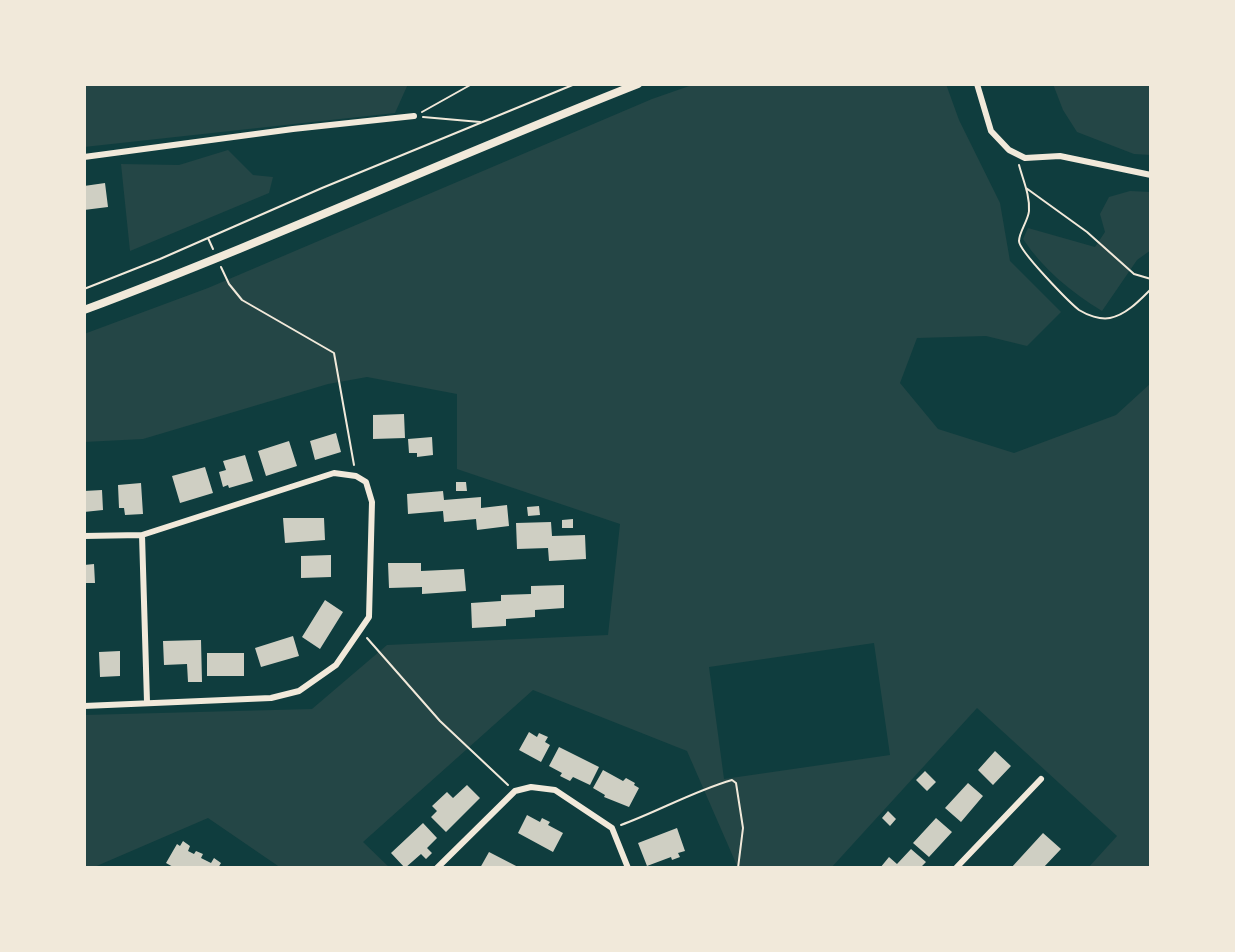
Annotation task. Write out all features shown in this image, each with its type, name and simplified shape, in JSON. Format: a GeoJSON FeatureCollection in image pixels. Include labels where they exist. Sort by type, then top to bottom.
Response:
{"type":"FeatureCollection","features":[{"type":"Feature","properties":{"kind":"street"},"geometry":{"type":"LineString","coordinates":[[84,310],[217,259],[513,133],[638,84]]}},
{"type":"Feature","properties":{"kind":"street"},"geometry":{"type":"LineString","coordinates":[[976,84],[991,131],[1009,150],[1025,158],[1060,156],[1151,175]]}},
{"type":"Feature","properties":{"kind":"street"},"geometry":{"type":"LineString","coordinates":[[84,157],[293,129],[414,116]]}},
{"type":"Feature","properties":{"kind":"street"},"geometry":{"type":"LineString","coordinates":[[84,536],[142,535],[334,473],[356,476],[366,483],[372,502],[369,617],[336,665],[299,691],[271,698],[84,706]]}},
{"type":"Feature","properties":{"kind":"street"},"geometry":{"type":"LineString","coordinates":[[142,535],[147,702]]}},
{"type":"Feature","properties":{"kind":"street"},"geometry":{"type":"LineString","coordinates":[[956,868],[1041,779]]}},
{"type":"Feature","properties":{"kind":"street"},"geometry":{"type":"LineString","coordinates":[[436,868],[515,792],[531,787],[555,790],[612,828],[628,868]]}},
{"type":"Feature","properties":{"kind":"path"},"geometry":{"type":"LineString","coordinates":[[414,116],[472,84]]}},
{"type":"Feature","properties":{"kind":"path"},"geometry":{"type":"LineString","coordinates":[[84,289],[574,84]]}},
{"type":"Feature","properties":{"kind":"path"},"geometry":{"type":"LineString","coordinates":[[414,116],[483,122]]}},
{"type":"Feature","properties":{"kind":"path"},"geometry":{"type":"LineString","coordinates":[[1017,154],[1029,210],[1019,241],[1022,252],[1080,310],[1093,317],[1110,318],[1129,308],[1151,289]]}},
{"type":"Feature","properties":{"kind":"path"},"geometry":{"type":"LineString","coordinates":[[1026,188],[1087,232],[1134,274],[1151,279]]}},
{"type":"Feature","properties":{"kind":"path"},"geometry":{"type":"LineString","coordinates":[[208,238],[229,284],[242,300],[334,353],[356,476]]}},
{"type":"Feature","properties":{"kind":"path"},"geometry":{"type":"LineString","coordinates":[[361,631],[440,721],[515,792]]}},
{"type":"Feature","properties":{"kind":"path"},"geometry":{"type":"LineString","coordinates":[[612,828],[647,816],[716,784],[732,780],[736,783],[743,828],[738,868]]}},
{"type":"Feature","properties":{"kind":"shaded area"},"geometry":{"type":"Polygon","coordinates":[[[84,84],[408,84],[395,113],[84,147],[84,84]]]}},
{"type":"Feature","properties":{"kind":"shaded area"},"geometry":{"type":"Polygon","coordinates":[[[695,84],[946,84],[959,120],[1000,203],[1010,261],[1061,312],[1027,346],[986,336],[917,338],[900,383],[938,429],[1014,453],[1116,415],[1151,383],[1151,868],[1088,868],[1117,836],[977,708],[831,868],[738,868],[687,751],[533,690],[363,842],[390,868],[281,868],[208,818],[92,868],[84,868],[84,715],[312,709],[387,645],[608,635],[620,524],[457,469],[457,394],[367,377],[328,384],[143,439],[84,442],[84,334],[208,288],[652,99],[695,84]],[[874,643],[709,667],[724,779],[890,755],[874,643]]]}},
{"type":"Feature","properties":{"kind":"shaded area"},"geometry":{"type":"Polygon","coordinates":[[[1053,84],[1151,84],[1151,155],[1134,154],[1077,132],[1063,110],[1053,84]]]}},
{"type":"Feature","properties":{"kind":"shaded area"},"geometry":{"type":"Polygon","coordinates":[[[228,150],[253,175],[273,177],[269,193],[130,251],[121,164],[179,165],[228,150]]]}},
{"type":"Feature","properties":{"kind":"shaded area"},"geometry":{"type":"Polygon","coordinates":[[[1130,191],[1151,192],[1151,250],[1137,260],[1102,311],[1058,279],[1023,239],[1028,228],[1095,247],[1105,232],[1100,214],[1109,197],[1130,191]]]}},
{"type":"Feature","properties":{"kind":"building"},"geometry":{"type":"Polygon","coordinates":[[[105,183],[108,207],[84,210],[84,186],[105,183]]]}},
{"type":"Feature","properties":{"kind":"building"},"geometry":{"type":"Polygon","coordinates":[[[404,414],[405,438],[373,439],[373,415],[404,414]]]}},
{"type":"Feature","properties":{"kind":"building"},"geometry":{"type":"Polygon","coordinates":[[[336,433],[341,452],[315,460],[310,441],[336,433]]]}},
{"type":"Feature","properties":{"kind":"building"},"geometry":{"type":"Polygon","coordinates":[[[432,437],[433,455],[417,457],[417,453],[409,453],[408,439],[432,437]]]}},
{"type":"Feature","properties":{"kind":"building"},"geometry":{"type":"Polygon","coordinates":[[[289,441],[297,466],[266,476],[258,451],[289,441]]]}},
{"type":"Feature","properties":{"kind":"building"},"geometry":{"type":"Polygon","coordinates":[[[245,455],[253,481],[229,488],[228,485],[223,487],[219,472],[226,470],[223,461],[245,455]]]}},
{"type":"Feature","properties":{"kind":"building"},"geometry":{"type":"Polygon","coordinates":[[[205,467],[213,493],[180,503],[172,476],[205,467]]]}},
{"type":"Feature","properties":{"kind":"building"},"geometry":{"type":"Polygon","coordinates":[[[456,482],[466,482],[467,491],[456,491],[456,482]]]}},
{"type":"Feature","properties":{"kind":"building"},"geometry":{"type":"Polygon","coordinates":[[[141,483],[143,514],[125,515],[124,508],[119,508],[118,485],[141,483]]]}},
{"type":"Feature","properties":{"kind":"building"},"geometry":{"type":"Polygon","coordinates":[[[102,490],[103,510],[84,512],[84,491],[102,490]]]}},
{"type":"Feature","properties":{"kind":"building"},"geometry":{"type":"Polygon","coordinates":[[[443,491],[444,500],[481,497],[481,508],[507,505],[509,526],[477,530],[476,519],[444,522],[443,511],[408,514],[407,494],[443,491]]]}},
{"type":"Feature","properties":{"kind":"building"},"geometry":{"type":"Polygon","coordinates":[[[539,506],[540,515],[528,516],[527,507],[539,506]]]}},
{"type":"Feature","properties":{"kind":"building"},"geometry":{"type":"Polygon","coordinates":[[[283,518],[324,518],[325,540],[285,543],[283,518]]]}},
{"type":"Feature","properties":{"kind":"building"},"geometry":{"type":"Polygon","coordinates":[[[573,519],[573,528],[562,528],[562,520],[573,519]]]}},
{"type":"Feature","properties":{"kind":"building"},"geometry":{"type":"Polygon","coordinates":[[[551,522],[552,536],[585,535],[586,559],[549,561],[548,548],[517,549],[516,523],[551,522]]]}},
{"type":"Feature","properties":{"kind":"building"},"geometry":{"type":"Polygon","coordinates":[[[331,555],[331,577],[301,578],[301,556],[331,555]]]}},
{"type":"Feature","properties":{"kind":"building"},"geometry":{"type":"Polygon","coordinates":[[[388,563],[421,563],[421,571],[464,569],[466,591],[422,594],[422,587],[389,588],[388,563]]]}},
{"type":"Feature","properties":{"kind":"building"},"geometry":{"type":"Polygon","coordinates":[[[94,564],[95,583],[84,583],[84,565],[94,564]]]}},
{"type":"Feature","properties":{"kind":"building"},"geometry":{"type":"Polygon","coordinates":[[[564,585],[564,608],[535,610],[535,617],[506,619],[506,626],[472,628],[471,603],[501,601],[501,595],[531,594],[531,586],[564,585]]]}},
{"type":"Feature","properties":{"kind":"building"},"geometry":{"type":"Polygon","coordinates":[[[325,600],[343,612],[320,649],[302,637],[325,600]]]}},
{"type":"Feature","properties":{"kind":"building"},"geometry":{"type":"Polygon","coordinates":[[[293,636],[299,656],[261,667],[255,648],[293,636]]]}},
{"type":"Feature","properties":{"kind":"building"},"geometry":{"type":"Polygon","coordinates":[[[201,640],[202,682],[188,682],[187,664],[164,665],[163,641],[201,640]]]}},
{"type":"Feature","properties":{"kind":"building"},"geometry":{"type":"Polygon","coordinates":[[[120,651],[120,676],[100,677],[99,652],[120,651]]]}},
{"type":"Feature","properties":{"kind":"building"},"geometry":{"type":"Polygon","coordinates":[[[207,653],[244,653],[244,676],[207,676],[207,653]]]}},
{"type":"Feature","properties":{"kind":"building"},"geometry":{"type":"Polygon","coordinates":[[[529,732],[537,737],[539,733],[548,737],[545,742],[550,745],[541,762],[519,750],[529,732]]]}},
{"type":"Feature","properties":{"kind":"building"},"geometry":{"type":"Polygon","coordinates":[[[559,747],[599,767],[590,785],[573,777],[570,781],[560,776],[562,773],[549,766],[559,747]]]}},
{"type":"Feature","properties":{"kind":"building"},"geometry":{"type":"Polygon","coordinates":[[[995,751],[1011,766],[993,785],[978,770],[995,751]]]}},
{"type":"Feature","properties":{"kind":"building"},"geometry":{"type":"Polygon","coordinates":[[[603,770],[623,781],[626,778],[639,788],[629,807],[604,797],[605,795],[593,788],[603,770]]]}},
{"type":"Feature","properties":{"kind":"building"},"geometry":{"type":"Polygon","coordinates":[[[925,771],[936,782],[927,791],[916,780],[925,771]]]}},
{"type":"Feature","properties":{"kind":"building"},"geometry":{"type":"Polygon","coordinates":[[[968,783],[983,796],[961,822],[945,808],[968,783]]]}},
{"type":"Feature","properties":{"kind":"building"},"geometry":{"type":"Polygon","coordinates":[[[467,785],[480,798],[446,832],[431,817],[437,811],[432,806],[447,792],[453,798],[467,785]]]}},
{"type":"Feature","properties":{"kind":"building"},"geometry":{"type":"Polygon","coordinates":[[[888,811],[896,819],[890,826],[882,818],[888,811]]]}},
{"type":"Feature","properties":{"kind":"building"},"geometry":{"type":"Polygon","coordinates":[[[527,815],[540,822],[542,818],[550,822],[548,825],[563,833],[553,852],[518,833],[527,815]]]}},
{"type":"Feature","properties":{"kind":"building"},"geometry":{"type":"Polygon","coordinates":[[[936,818],[952,832],[929,857],[913,843],[936,818]]]}},
{"type":"Feature","properties":{"kind":"building"},"geometry":{"type":"Polygon","coordinates":[[[423,823],[437,838],[427,848],[432,853],[426,859],[421,854],[405,868],[391,853],[423,823]]]}},
{"type":"Feature","properties":{"kind":"building"},"geometry":{"type":"Polygon","coordinates":[[[677,828],[685,851],[678,853],[680,857],[672,860],[671,857],[647,866],[638,843],[677,828]]]}},
{"type":"Feature","properties":{"kind":"building"},"geometry":{"type":"Polygon","coordinates":[[[1043,833],[1061,849],[1043,868],[1011,868],[1043,833]]]}},
{"type":"Feature","properties":{"kind":"building"},"geometry":{"type":"Polygon","coordinates":[[[183,841],[190,846],[188,851],[203,854],[201,858],[211,863],[214,858],[221,863],[218,868],[175,868],[166,863],[177,844],[180,846],[183,841]]]}},
{"type":"Feature","properties":{"kind":"building"},"geometry":{"type":"Polygon","coordinates":[[[911,849],[926,862],[920,868],[880,868],[889,857],[897,864],[911,849]]]}},
{"type":"Feature","properties":{"kind":"building"},"geometry":{"type":"Polygon","coordinates":[[[489,852],[520,868],[480,868],[489,852]]]}}]}
